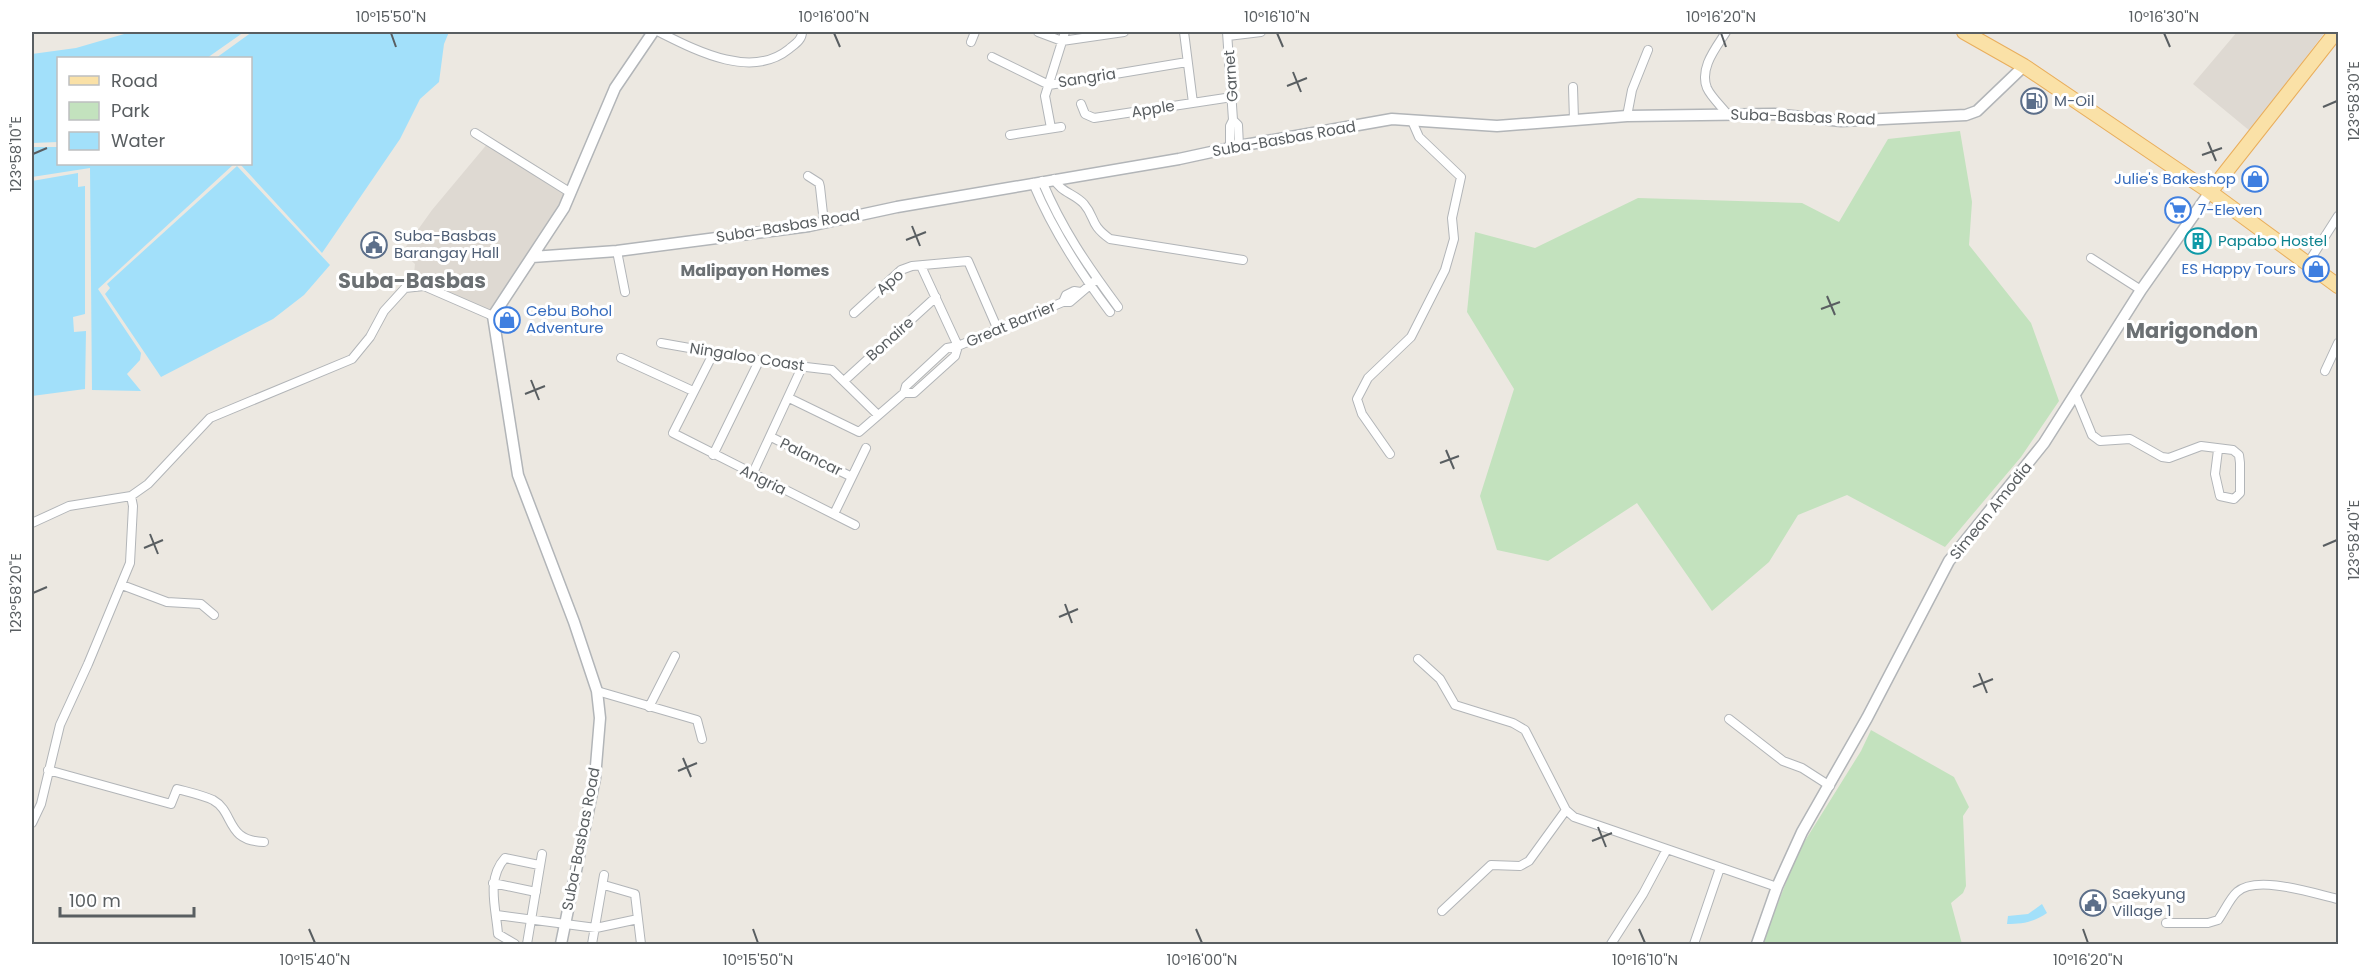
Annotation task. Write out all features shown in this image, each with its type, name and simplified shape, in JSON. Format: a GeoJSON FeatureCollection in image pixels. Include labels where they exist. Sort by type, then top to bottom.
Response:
{"type":"FeatureCollection","features":[{"type":"Feature","properties":{"kind":"main road"},"geometry":{"type":"LineString","coordinates":[[1964,32],[2024,66],[2210,192],[2338,286]]}},
{"type":"Feature","properties":{"kind":"main road"},"geometry":{"type":"LineString","coordinates":[[2210,192],[2336,32]]}},
{"type":"Feature","properties":{"kind":"street"},"geometry":{"type":"LineString","coordinates":[[32,523],[69,506],[131,496],[148,484],[210,418],[352,359],[370,337],[384,311],[405,288],[424,286],[494,316],[571,193],[615,88],[653,32]]}},
{"type":"Feature","properties":{"kind":"street"},"geometry":{"type":"LineString","coordinates":[[659,32],[714,58],[763,62],[784,53],[799,41],[802,32]]}},
{"type":"Feature","properties":{"kind":"street"},"geometry":{"type":"LineString","coordinates":[[971,42],[975,32]]}},
{"type":"Feature","properties":{"kind":"street"},"geometry":{"type":"LineString","coordinates":[[1038,32],[1062,41],[1124,32]]}},
{"type":"Feature","properties":{"kind":"street"},"geometry":{"type":"LineString","coordinates":[[1010,135],[1056,127],[1045,96],[1065,32]]}},
{"type":"Feature","properties":{"kind":"street"},"geometry":{"type":"LineString","coordinates":[[1184,32],[1192,103]]}},
{"type":"Feature","properties":{"kind":"street"},"geometry":{"type":"LineString","coordinates":[[1228,34],[1261,32]]}},
{"type":"Feature","properties":{"kind":"street"},"geometry":{"type":"LineString","coordinates":[[1726,32],[1707,63],[1706,79],[1707,88],[1728,115]]}},
{"type":"Feature","properties":{"kind":"street","name":"Garnet"},"geometry":{"type":"LineString","coordinates":[[1228,34],[1233,120],[1230,126],[1235,147]]}},
{"type":"Feature","properties":{"kind":"street"},"geometry":{"type":"LineString","coordinates":[[1627,116],[1632,90],[1648,50]]}},
{"type":"Feature","properties":{"kind":"street","name":"Sangria"},"geometry":{"type":"LineString","coordinates":[[992,57],[1049,85],[1188,62]]}},
{"type":"Feature","properties":{"kind":"street","name":"Suba-Basbas Road"},"geometry":{"type":"LineString","coordinates":[[532,257],[617,251],[824,223],[1037,182],[1179,159],[1392,119],[1497,126],[1627,116],[1774,114],[1841,121],[1966,115],[1977,111],[2024,66]]}},
{"type":"Feature","properties":{"kind":"street"},"geometry":{"type":"LineString","coordinates":[[1573,87],[1574,120]]}},
{"type":"Feature","properties":{"kind":"street","name":"Apple"},"geometry":{"type":"LineString","coordinates":[[1081,104],[1085,114],[1094,118],[1232,97]]}},
{"type":"Feature","properties":{"kind":"street"},"geometry":{"type":"LineString","coordinates":[[1390,454],[1362,414],[1357,399],[1368,378],[1411,337],[1445,270],[1454,239],[1452,218],[1461,177],[1419,137],[1412,121]]}},
{"type":"Feature","properties":{"kind":"street"},"geometry":{"type":"LineString","coordinates":[[475,133],[571,193]]}},
{"type":"Feature","properties":{"kind":"street"},"geometry":{"type":"LineString","coordinates":[[808,176],[819,183],[824,223]]}},
{"type":"Feature","properties":{"kind":"street"},"geometry":{"type":"LineString","coordinates":[[1054,179],[1059,189],[1084,204],[1093,225],[1110,239],[1243,260]]}},
{"type":"Feature","properties":{"kind":"street"},"geometry":{"type":"LineString","coordinates":[[1037,182],[1049,223],[1114,310]]}},
{"type":"Feature","properties":{"kind":"street","name":"Simean Amodia"},"geometry":{"type":"LineString","coordinates":[[1757,945],[1777,887],[1802,832],[1830,786],[1949,561],[1982,518],[2028,465],[2076,396],[2141,290],[2210,192]]}},
{"type":"Feature","properties":{"kind":"street"},"geometry":{"type":"LineString","coordinates":[[2308,263],[2338,216]]}},
{"type":"Feature","properties":{"kind":"street"},"geometry":{"type":"LineString","coordinates":[[617,251],[625,292]]}},
{"type":"Feature","properties":{"kind":"street"},"geometry":{"type":"LineString","coordinates":[[2091,258],[2141,290]]}},
{"type":"Feature","properties":{"kind":"street","name":"Apo"},"geometry":{"type":"LineString","coordinates":[[854,313],[901,270],[968,261],[998,330]]}},
{"type":"Feature","properties":{"kind":"street"},"geometry":{"type":"LineString","coordinates":[[921,266],[958,346]]}},
{"type":"Feature","properties":{"kind":"street","name":"Great Barrier"},"geometry":{"type":"LineString","coordinates":[[789,398],[859,432],[904,393],[906,386],[947,348],[958,346],[1063,302],[1066,295],[1074,291],[1080,292],[1094,282]]}},
{"type":"Feature","properties":{"kind":"street","name":"Bonaire"},"geometry":{"type":"LineString","coordinates":[[844,381],[936,297]]}},
{"type":"Feature","properties":{"kind":"street","name":"Suba-Basbas Road"},"geometry":{"type":"LineString","coordinates":[[494,316],[499,364],[518,475],[574,622],[597,691],[600,718],[595,778],[561,945]]}},
{"type":"Feature","properties":{"kind":"street","name":"Ningaloo Coast"},"geometry":{"type":"LineString","coordinates":[[661,343],[759,361],[832,370],[844,381]]}},
{"type":"Feature","properties":{"kind":"street"},"geometry":{"type":"LineString","coordinates":[[2325,371],[2338,343]]}},
{"type":"Feature","properties":{"kind":"street"},"geometry":{"type":"LineString","coordinates":[[621,358],[693,391],[714,352]]}},
{"type":"Feature","properties":{"kind":"street"},"geometry":{"type":"LineString","coordinates":[[713,455],[759,361]]}},
{"type":"Feature","properties":{"kind":"street"},"geometry":{"type":"LineString","coordinates":[[752,475],[802,367]]}},
{"type":"Feature","properties":{"kind":"street"},"geometry":{"type":"LineString","coordinates":[[844,381],[878,416]]}},
{"type":"Feature","properties":{"kind":"street","name":"Angria"},"geometry":{"type":"LineString","coordinates":[[693,391],[673,433],[752,475],[855,525]]}},
{"type":"Feature","properties":{"kind":"street"},"geometry":{"type":"LineString","coordinates":[[2076,396],[2092,435],[2100,441],[2130,439],[2162,457],[2169,458],[2201,446],[2218,450],[2230,449],[2239,455],[2240,493],[2234,499],[2220,496],[2215,474],[2218,450]]}},
{"type":"Feature","properties":{"kind":"street","name":"Palancar"},"geometry":{"type":"LineString","coordinates":[[771,437],[852,477]]}},
{"type":"Feature","properties":{"kind":"street"},"geometry":{"type":"LineString","coordinates":[[834,514],[866,448]]}},
{"type":"Feature","properties":{"kind":"street"},"geometry":{"type":"LineString","coordinates":[[32,822],[41,804],[60,725],[130,563],[133,506],[131,496]]}},
{"type":"Feature","properties":{"kind":"street"},"geometry":{"type":"LineString","coordinates":[[122,585],[167,602],[201,604],[214,615]]}},
{"type":"Feature","properties":{"kind":"street"},"geometry":{"type":"LineString","coordinates":[[649,706],[675,656]]}},
{"type":"Feature","properties":{"kind":"street"},"geometry":{"type":"LineString","coordinates":[[1418,659],[1440,679],[1455,705],[1513,723],[1525,730],[1566,810],[1574,817],[1666,851],[1777,887]]}},
{"type":"Feature","properties":{"kind":"street"},"geometry":{"type":"LineString","coordinates":[[597,691],[697,720],[702,739]]}},
{"type":"Feature","properties":{"kind":"street"},"geometry":{"type":"LineString","coordinates":[[1729,719],[1783,761],[1802,768],[1830,786]]}},
{"type":"Feature","properties":{"kind":"street"},"geometry":{"type":"LineString","coordinates":[[48,770],[171,804],[177,789],[214,801],[240,835],[250,842],[264,842]]}},
{"type":"Feature","properties":{"kind":"street"},"geometry":{"type":"LineString","coordinates":[[1442,911],[1491,865],[1520,866],[1529,861],[1566,810]]}},
{"type":"Feature","properties":{"kind":"street"},"geometry":{"type":"LineString","coordinates":[[1611,945],[1666,851]]}},
{"type":"Feature","properties":{"kind":"street"},"geometry":{"type":"LineString","coordinates":[[527,945],[542,854]]}},
{"type":"Feature","properties":{"kind":"street"},"geometry":{"type":"LineString","coordinates":[[515,945],[498,934],[493,883],[497,867],[505,858],[539,865]]}},
{"type":"Feature","properties":{"kind":"street"},"geometry":{"type":"LineString","coordinates":[[1694,945],[1720,868]]}},
{"type":"Feature","properties":{"kind":"street"},"geometry":{"type":"LineString","coordinates":[[592,945],[604,880],[635,894],[641,945]]}},
{"type":"Feature","properties":{"kind":"street"},"geometry":{"type":"LineString","coordinates":[[493,883],[536,892]]}},
{"type":"Feature","properties":{"kind":"street"},"geometry":{"type":"LineString","coordinates":[[2166,923],[2208,923],[2218,920],[2237,892],[2248,887],[2278,885],[2338,899]]}},
{"type":"Feature","properties":{"kind":"street"},"geometry":{"type":"LineString","coordinates":[[497,915],[596,928],[638,919]]}},
{"type":"Feature","properties":{"kind":"shaded area"},"geometry":{"type":"Polygon","coordinates":[[[2237,32],[2325,32],[2250,131],[2193,84],[2237,32]]]}},
{"type":"Feature","properties":{"kind":"shaded area"},"geometry":{"type":"Polygon","coordinates":[[[488,143],[568,194],[490,313],[414,274],[415,264],[402,252],[432,210],[488,143]]]}},
{"type":"Feature","properties":{"kind":"green space"},"geometry":{"type":"Polygon","coordinates":[[[1960,131],[1972,202],[1969,245],[2031,323],[2059,401],[2021,457],[1945,547],[1847,495],[1798,515],[1769,562],[1712,611],[1637,503],[1548,561],[1497,550],[1480,496],[1514,389],[1467,312],[1475,232],[1535,248],[1638,198],[1802,203],[1839,222],[1888,139],[1960,131]]]}},
{"type":"Feature","properties":{"kind":"green space"},"geometry":{"type":"Polygon","coordinates":[[[1871,730],[1954,777],[1969,807],[1963,816],[1966,886],[1963,893],[1951,903],[1962,944],[1762,944],[1798,852],[1861,751],[1871,730]]]}},
{"type":"Feature","properties":{"kind":"water"},"geometry":{"type":"Polygon","coordinates":[[[131,32],[244,32],[208,57],[57,57],[57,142],[32,143],[32,54],[76,48],[131,32]]]}},
{"type":"Feature","properties":{"kind":"water"},"geometry":{"type":"Polygon","coordinates":[[[252,32],[449,32],[444,44],[439,82],[420,99],[400,139],[322,253],[241,165],[252,165],[252,57],[217,57],[252,32]]]}},
{"type":"Feature","properties":{"kind":"water"},"geometry":{"type":"Polygon","coordinates":[[[32,147],[57,147],[57,165],[233,165],[98,289],[141,353],[140,360],[127,374],[141,391],[92,390],[90,168],[32,177],[32,147]]]}},
{"type":"Feature","properties":{"kind":"water"},"geometry":{"type":"Polygon","coordinates":[[[237,166],[330,265],[304,295],[273,319],[161,377],[105,294],[110,288],[107,284],[237,166]]]}},
{"type":"Feature","properties":{"kind":"water"},"geometry":{"type":"Polygon","coordinates":[[[78,173],[78,187],[85,186],[85,314],[73,317],[74,332],[86,331],[85,389],[32,396],[32,181],[78,173]]]}},
{"type":"Feature","properties":{"kind":"water"},"geometry":{"type":"Polygon","coordinates":[[[2042,904],[2047,913],[2038,919],[2007,924],[2008,916],[2028,914],[2042,904]]]}},
{"type":"Feature","properties":{"kind":"place","name":"M-Oil"},"geometry":{"type":"Point","coordinates":[2034,101]}},
{"type":"Feature","properties":{"kind":"place","name":"Julie's Bakeshop"},"geometry":{"type":"Point","coordinates":[2255,179]}},
{"type":"Feature","properties":{"kind":"place","name":"7-Eleven"},"geometry":{"type":"Point","coordinates":[2178,210]}},
{"type":"Feature","properties":{"kind":"place","name":"Papabo Hostel"},"geometry":{"type":"Point","coordinates":[2198,241]}},
{"type":"Feature","properties":{"kind":"place","name":"Suba-Basbas Barangay Hall"},"geometry":{"type":"Point","coordinates":[374,245]}},
{"type":"Feature","properties":{"kind":"place","name":"ES Happy Tours"},"geometry":{"type":"Point","coordinates":[2316,269]}},
{"type":"Feature","properties":{"kind":"place","name":"Cebu Bohol Adventure"},"geometry":{"type":"Point","coordinates":[507,320]}},
{"type":"Feature","properties":{"kind":"place","name":"Saekyung Village 1"},"geometry":{"type":"Point","coordinates":[2093,903]}},
{"type":"Feature","properties":{"kind":"district","name":"Malipayon Homes"},"geometry":{"type":"Point","coordinates":[755,270]}},
{"type":"Feature","properties":{"kind":"district","name":"Suba-Basbas"},"geometry":{"type":"Point","coordinates":[412,281]}},
{"type":"Feature","properties":{"kind":"district","name":"Marigondon"},"geometry":{"type":"Point","coordinates":[2192,331]}}]}
